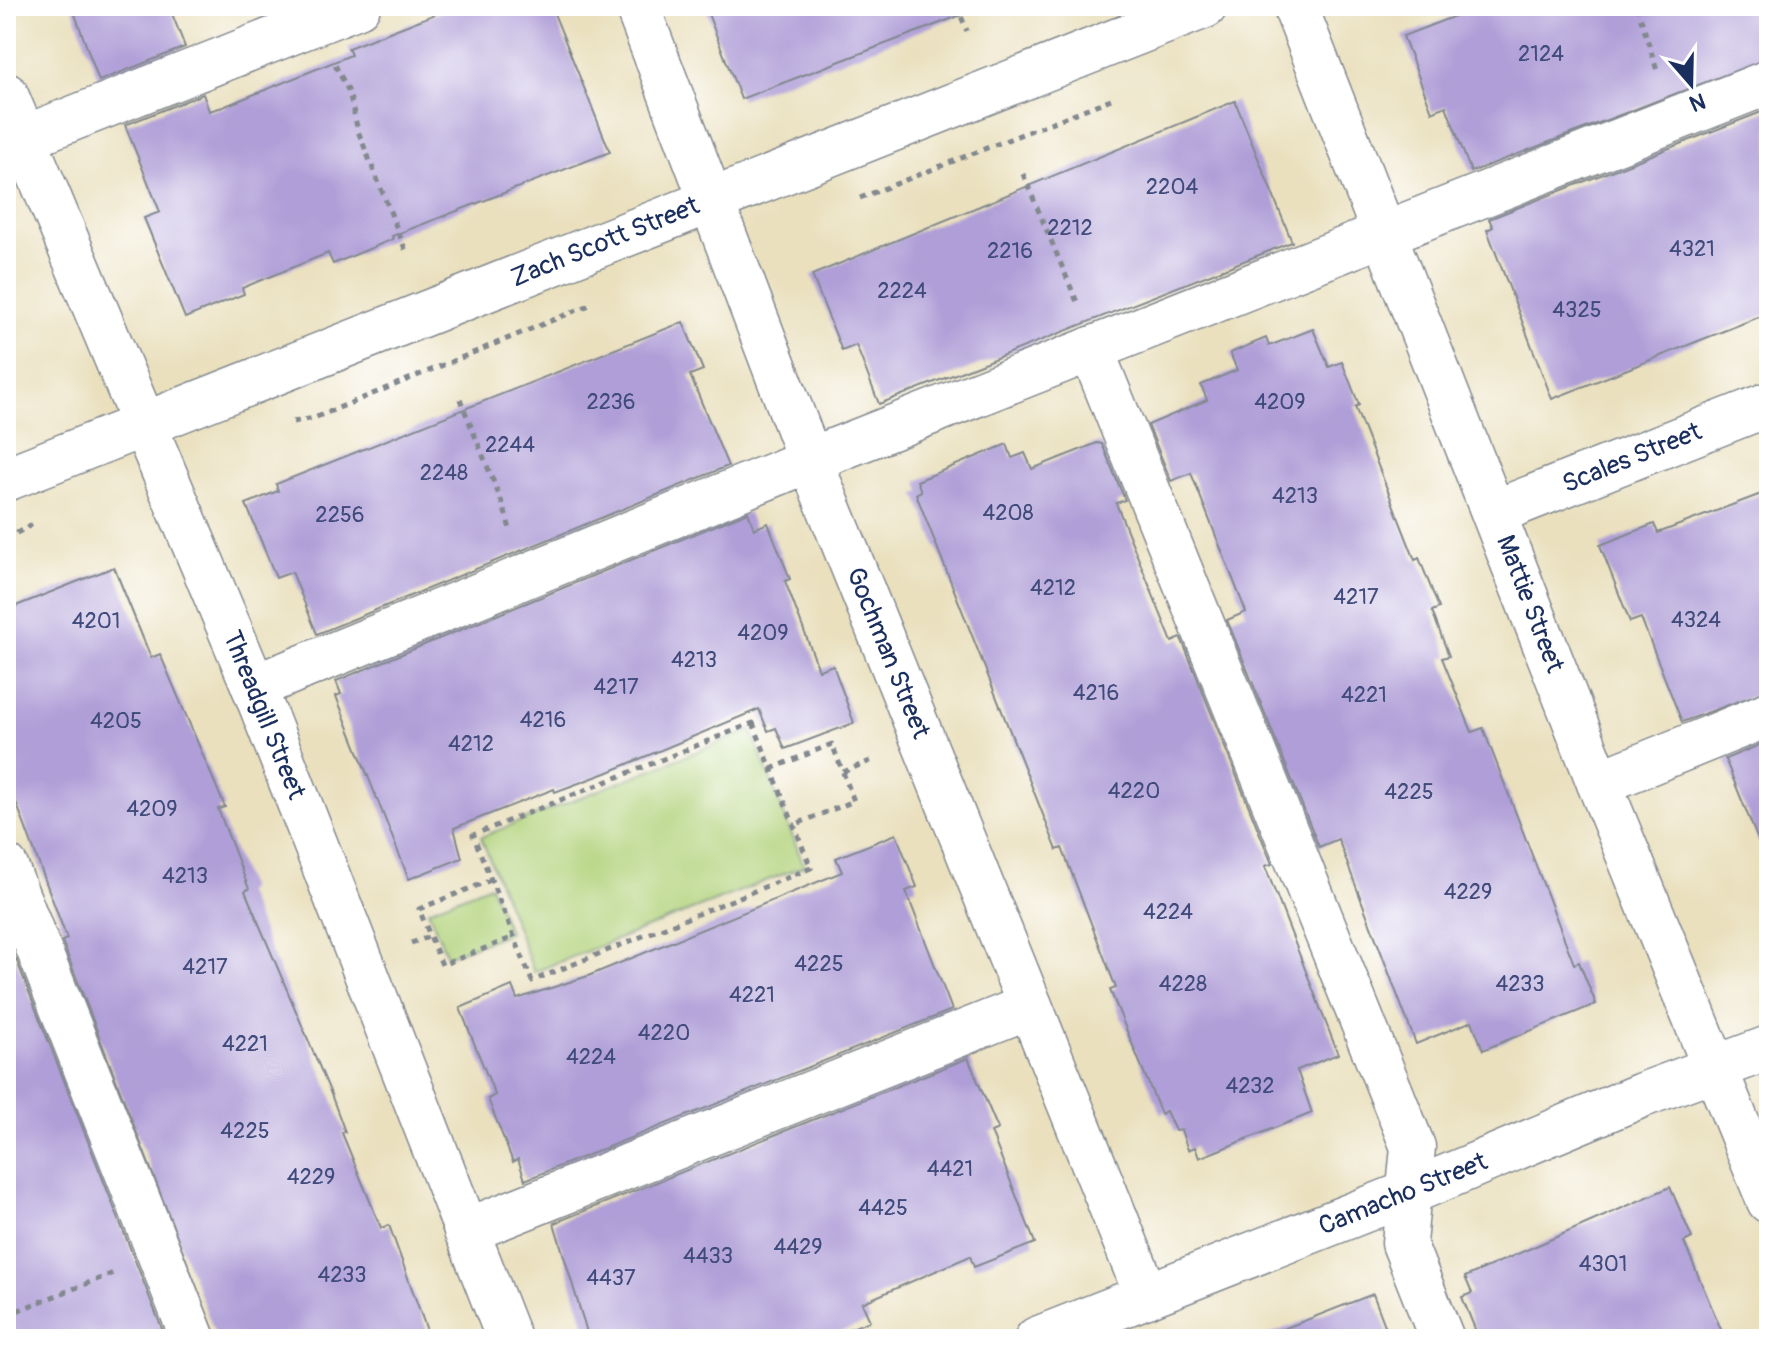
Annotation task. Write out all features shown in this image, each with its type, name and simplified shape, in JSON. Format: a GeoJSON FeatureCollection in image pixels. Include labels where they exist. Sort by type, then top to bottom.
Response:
{"type":"FeatureCollection","features":[{"type":"Feature","properties":{"kind":"street"},"geometry":{"type":"LineString","coordinates":[[26,137],[307,15],[358,6]]}},
{"type":"Feature","properties":{"kind":"street","name":"Gochman Street"},"geometry":{"type":"LineString","coordinates":[[637,6],[810,460],[1147,1296]]}},
{"type":"Feature","properties":{"kind":"street","name":"Zach Scott Street"},"geometry":{"type":"LineString","coordinates":[[6,479],[1205,6]]}},
{"type":"Feature","properties":{"kind":"street","name":"Mattie Street"},"geometry":{"type":"LineString","coordinates":[[1295,6],[1599,783],[1769,1201]]}},
{"type":"Feature","properties":{"kind":"street"},"geometry":{"type":"LineString","coordinates":[[254,687],[810,460],[1769,82]]}},
{"type":"Feature","properties":{"kind":"street","name":"Threadgill Street"},"geometry":{"type":"LineString","coordinates":[[6,95],[254,687],[509,1339]]}},
{"type":"Feature","properties":{"kind":"street"},"geometry":{"type":"LineString","coordinates":[[1091,349],[1413,1147],[1404,1243],[1442,1339]]}},
{"type":"Feature","properties":{"kind":"street","name":"Scales Street"},"geometry":{"type":"LineString","coordinates":[[1495,512],[1769,404]]}},
{"type":"Feature","properties":{"kind":"street"},"geometry":{"type":"LineString","coordinates":[[1599,783],[1769,714]]}},
{"type":"Feature","properties":{"kind":"street"},"geometry":{"type":"LineString","coordinates":[[6,867],[193,1339]]}},
{"type":"Feature","properties":{"kind":"street"},"geometry":{"type":"LineString","coordinates":[[466,1231],[1030,1006]]}},
{"type":"Feature","properties":{"kind":"street","name":"Camacho Street"},"geometry":{"type":"LineString","coordinates":[[1037,1339],[1408,1193],[1642,1095],[1769,1048]]}},
{"type":"Feature","properties":{"kind":"path"},"geometry":{"type":"LineString","coordinates":[[957,6],[967,31]]}},
{"type":"Feature","properties":{"kind":"path"},"geometry":{"type":"LineString","coordinates":[[1637,6],[1676,118]]}},
{"type":"Feature","properties":{"kind":"path"},"geometry":{"type":"LineString","coordinates":[[307,15],[349,92],[358,131],[407,254]]}},
{"type":"Feature","properties":{"kind":"path"},"geometry":{"type":"LineString","coordinates":[[1023,174],[1075,294],[1091,349]]}},
{"type":"Feature","properties":{"kind":"path"},"geometry":{"type":"LineString","coordinates":[[460,399],[503,505],[516,579]]}},
{"type":"Feature","properties":{"kind":"path"},"geometry":{"type":"LineString","coordinates":[[753,723],[794,825],[811,868],[532,981],[473,835],[753,723]]}},
{"type":"Feature","properties":{"kind":"path"},"geometry":{"type":"LineString","coordinates":[[771,769],[832,744],[854,801],[794,825]]}},
{"type":"Feature","properties":{"kind":"path"},"geometry":{"type":"LineString","coordinates":[[843,772],[875,759]]}},
{"type":"Feature","properties":{"kind":"path"},"geometry":{"type":"LineString","coordinates":[[491,880],[419,909],[442,965],[514,937]]}},
{"type":"Feature","properties":{"kind":"path"},"geometry":{"type":"LineString","coordinates":[[411,943],[431,936]]}},
{"type":"Feature","properties":{"kind":"path"},"geometry":{"type":"LineString","coordinates":[[6,1315],[160,1255]]}},
{"type":"Feature","properties":{"kind":"green space"},"geometry":{"type":"Polygon","coordinates":[[[751,730],[804,866],[534,972],[481,837],[751,730]]]}},
{"type":"Feature","properties":{"kind":"green space"},"geometry":{"type":"Polygon","coordinates":[[[490,885],[509,933],[447,956],[428,910],[490,885]]]}},
{"type":"Feature","properties":{"kind":"building"},"geometry":{"type":"Polygon","coordinates":[[[72,6],[169,6],[185,47],[99,81],[72,6]]]}},
{"type":"Feature","properties":{"kind":"building"},"geometry":{"type":"Polygon","coordinates":[[[456,6],[551,6],[610,152],[392,236],[393,239],[333,264],[328,253],[242,288],[244,294],[185,318],[144,218],[160,212],[125,125],[203,94],[209,111],[223,107],[351,55],[348,48],[456,6]]]}},
{"type":"Feature","properties":{"kind":"building"},"geometry":{"type":"Polygon","coordinates":[[[705,6],[977,6],[977,9],[741,99],[705,6]]]}},
{"type":"Feature","properties":{"kind":"building"},"geometry":{"type":"Polygon","coordinates":[[[1481,6],[1760,6],[1769,30],[1769,58],[1471,172],[1446,106],[1432,112],[1403,36],[1481,6]]]}},
{"type":"Feature","properties":{"kind":"building"},"geometry":{"type":"Polygon","coordinates":[[[1235,101],[1292,242],[879,404],[856,345],[842,351],[812,275],[1235,101]]]}},
{"type":"Feature","properties":{"kind":"building"},"geometry":{"type":"Polygon","coordinates":[[[1769,109],[1769,313],[1552,399],[1487,230],[1493,227],[1489,219],[1769,109]]]}},
{"type":"Feature","properties":{"kind":"building"},"geometry":{"type":"Polygon","coordinates":[[[683,322],[703,370],[690,375],[728,466],[317,634],[292,572],[276,578],[246,504],[278,491],[276,484],[683,322]]]}},
{"type":"Feature","properties":{"kind":"building"},"geometry":{"type":"Polygon","coordinates":[[[1313,329],[1329,367],[1342,362],[1359,405],[1355,407],[1415,560],[1419,558],[1439,608],[1432,611],[1449,656],[1442,658],[1472,732],[1483,728],[1574,964],[1579,962],[1596,1004],[1483,1050],[1472,1021],[1416,1044],[1338,839],[1319,847],[1227,620],[1246,612],[1191,473],[1171,481],[1148,425],[1207,400],[1201,385],[1237,370],[1230,353],[1266,338],[1269,346],[1313,329]]]}},
{"type":"Feature","properties":{"kind":"building"},"geometry":{"type":"Polygon","coordinates":[[[1097,443],[1102,444],[1125,500],[1116,503],[1172,642],[1181,638],[1272,864],[1265,866],[1338,1054],[1297,1070],[1312,1113],[1199,1158],[1195,1147],[1188,1150],[1181,1130],[1175,1131],[1166,1111],[1161,1114],[1110,990],[1116,988],[1062,848],[1057,850],[916,494],[921,491],[917,481],[1007,444],[1012,458],[1025,453],[1032,469],[1097,443]]]}},
{"type":"Feature","properties":{"kind":"building"},"geometry":{"type":"Polygon","coordinates":[[[1769,491],[1769,690],[1682,722],[1641,618],[1630,622],[1600,545],[1654,524],[1658,533],[1769,491]]]}},
{"type":"Feature","properties":{"kind":"building"},"geometry":{"type":"Polygon","coordinates":[[[748,512],[754,529],[768,523],[790,579],[785,581],[819,670],[833,665],[854,723],[785,749],[776,728],[768,731],[759,709],[606,773],[555,792],[554,789],[454,828],[462,858],[409,879],[336,696],[341,694],[336,681],[748,512]]]}},
{"type":"Feature","properties":{"kind":"building"},"geometry":{"type":"Polygon","coordinates":[[[114,567],[151,658],[160,654],[225,807],[218,809],[249,889],[245,891],[329,1089],[345,1132],[342,1133],[381,1228],[389,1225],[430,1339],[217,1339],[62,941],[67,939],[6,775],[6,610],[114,567]]]}},
{"type":"Feature","properties":{"kind":"building"},"geometry":{"type":"Polygon","coordinates":[[[1769,741],[1769,862],[1767,862],[1725,759],[1769,741]]]}},
{"type":"Feature","properties":{"kind":"building"},"geometry":{"type":"Polygon","coordinates":[[[896,834],[917,887],[906,891],[952,1010],[525,1180],[518,1159],[513,1162],[488,1099],[495,1095],[460,1008],[512,986],[517,999],[588,976],[842,872],[836,858],[896,834]]]}},
{"type":"Feature","properties":{"kind":"building"},"geometry":{"type":"Polygon","coordinates":[[[16,959],[166,1339],[6,1339],[6,963],[16,959]]]}},
{"type":"Feature","properties":{"kind":"building"},"geometry":{"type":"Polygon","coordinates":[[[968,1058],[998,1129],[991,1132],[1035,1243],[974,1267],[970,1256],[862,1303],[870,1321],[823,1339],[589,1339],[554,1223],[968,1058]]]}},
{"type":"Feature","properties":{"kind":"building"},"geometry":{"type":"Polygon","coordinates":[[[1670,1187],[1692,1238],[1684,1242],[1725,1339],[1479,1339],[1462,1297],[1472,1293],[1465,1277],[1670,1187]]]}},
{"type":"Feature","properties":{"kind":"building"},"geometry":{"type":"Polygon","coordinates":[[[1373,1294],[1390,1339],[1266,1339],[1265,1336],[1373,1294]]]}}]}
